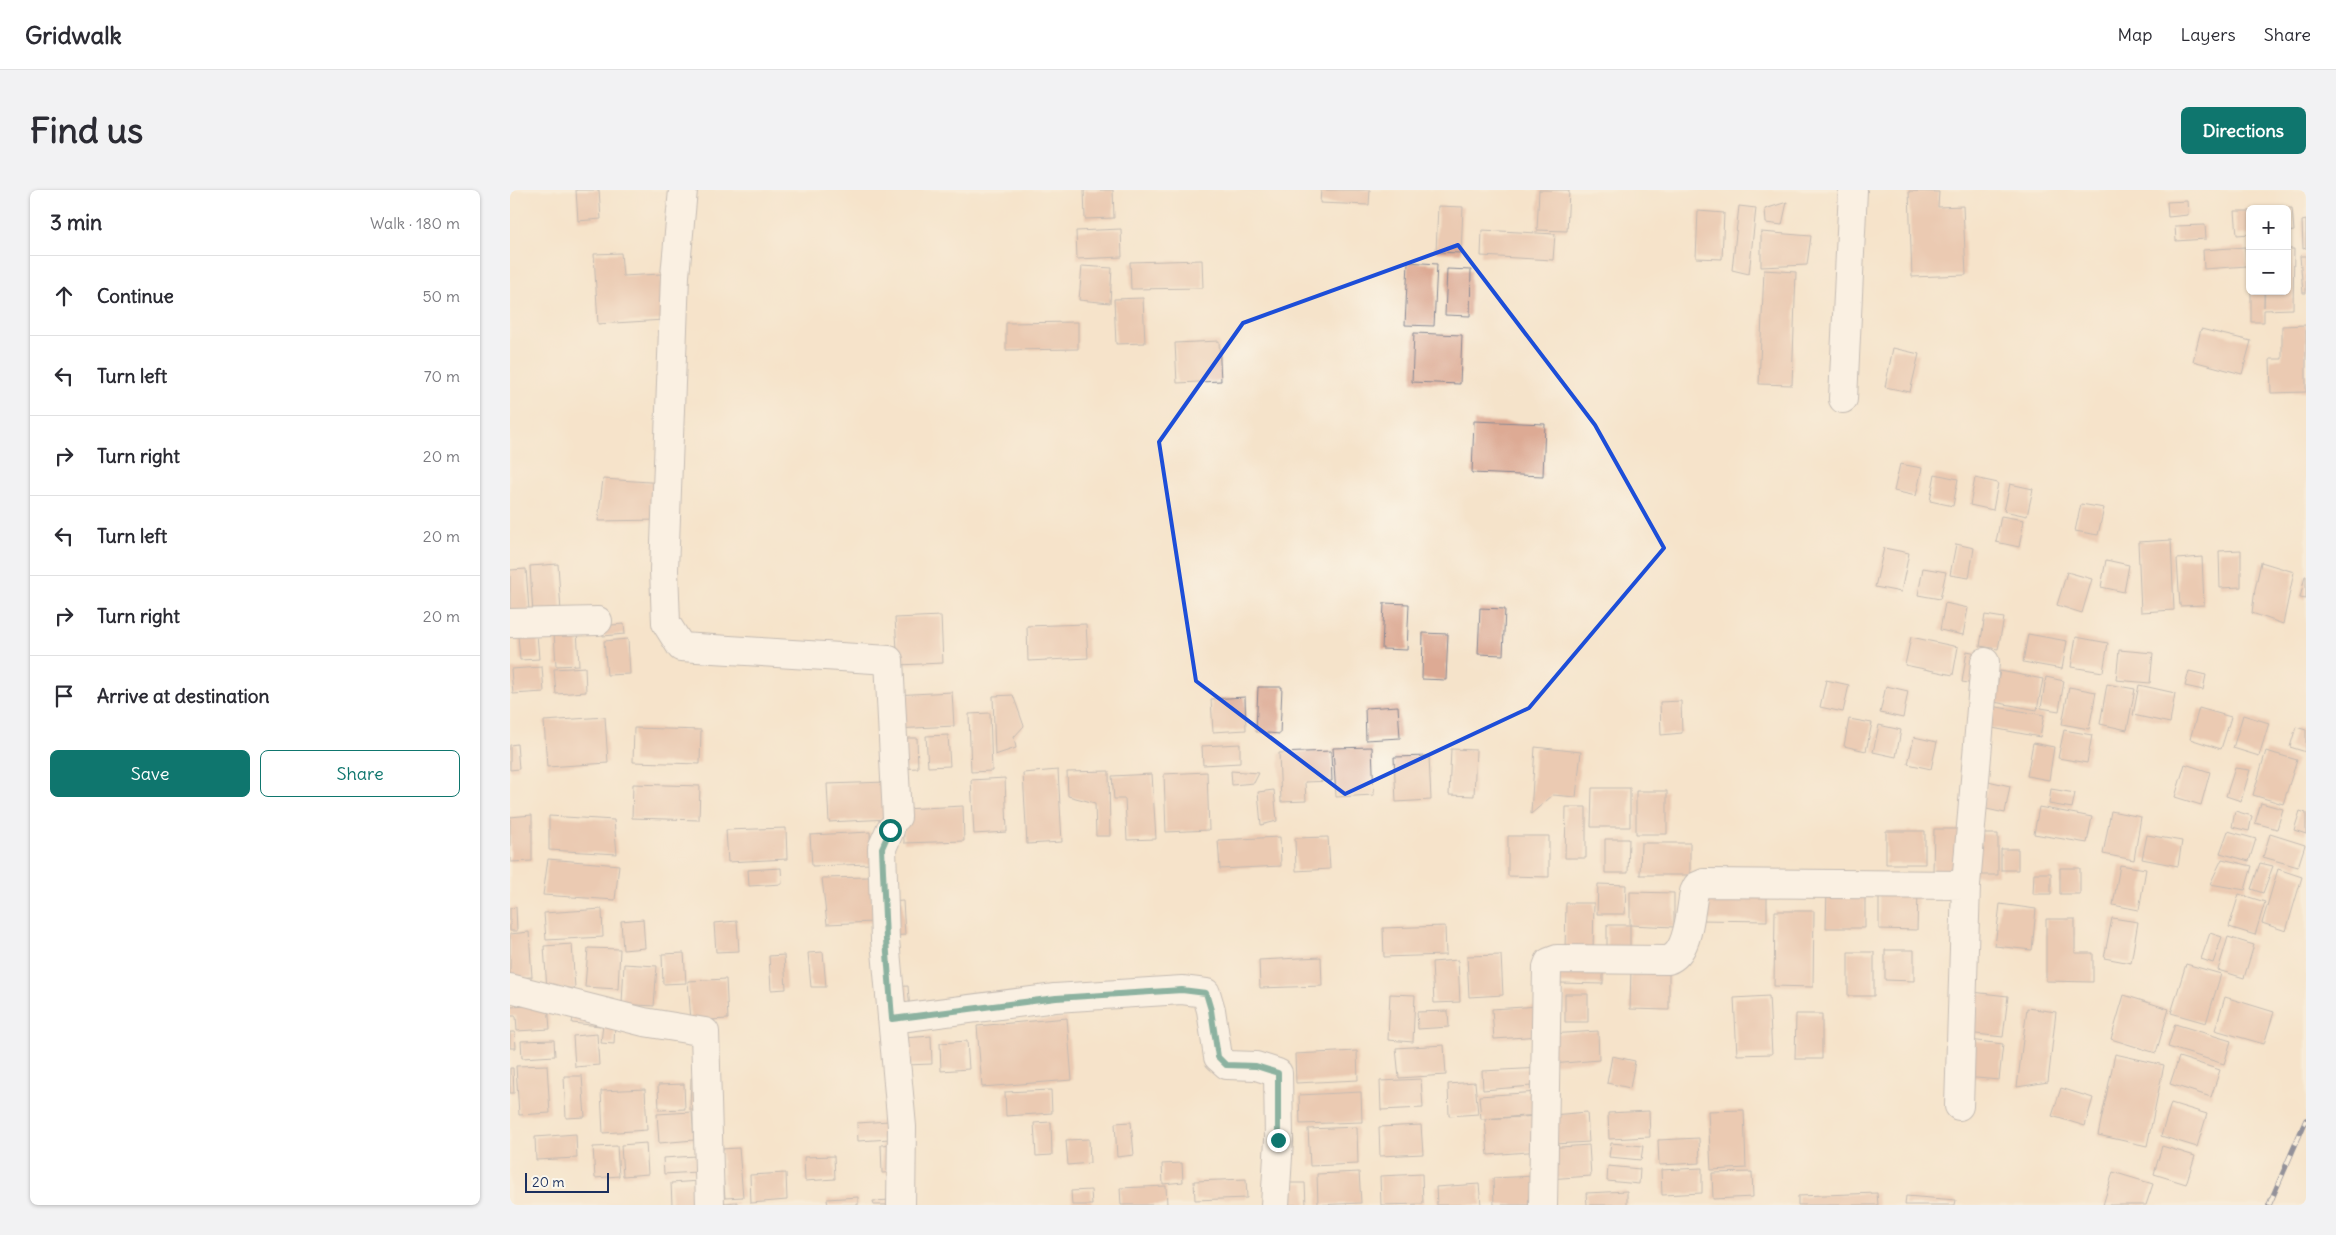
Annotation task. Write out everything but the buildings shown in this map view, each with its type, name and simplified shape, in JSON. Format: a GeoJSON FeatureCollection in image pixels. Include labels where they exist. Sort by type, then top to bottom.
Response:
{"type":"FeatureCollection","features":[{"type":"Feature","properties":{"kind":"street"},"geometry":{"type":"LineString","coordinates":[[682,190],[674,286],[664,570],[666,623],[681,647],[889,660],[893,824],[882,848],[886,940],[902,1127],[901,1205]]}},
{"type":"Feature","properties":{"kind":"street"},"geometry":{"type":"LineString","coordinates":[[1843,399],[1853,190]]}},
{"type":"Feature","properties":{"kind":"street"},"geometry":{"type":"LineString","coordinates":[[510,623],[598,621]]}},
{"type":"Feature","properties":{"kind":"street"},"geometry":{"type":"LineString","coordinates":[[1958,1106],[1966,886],[1984,662]]}},
{"type":"Feature","properties":{"kind":"street"},"geometry":{"type":"LineString","coordinates":[[1543,1205],[1547,968],[1549,962],[1557,960],[1668,960],[1677,957],[1683,948],[1694,892],[1697,886],[1704,883],[1966,886]]}},
{"type":"Feature","properties":{"kind":"street"},"geometry":{"type":"LineString","coordinates":[[510,988],[644,1022],[705,1032],[710,1205]]}},
{"type":"Feature","properties":{"kind":"street"},"geometry":{"type":"LineString","coordinates":[[892,1019],[1056,998],[1182,990],[1206,993],[1211,1010],[1218,1057],[1226,1065],[1256,1066],[1278,1073],[1278,1140],[1275,1205]]}},
{"type":"Feature","properties":{"kind":"highlighted area"},"geometry":{"type":"Polygon","coordinates":[[[1458,245],[1595,425],[1664,548],[1529,708],[1345,794],[1196,681],[1159,442],[1243,323],[1458,245]]]}},
{"type":"Feature","properties":{"kind":"railway"},"geometry":{"type":"LineString","coordinates":[[2269,1205],[2306,1120]]}},
{"type":"Feature","properties":{"kind":"route"},"geometry":{"type":"LineString","coordinates":[[890,830],[882,848],[892,1019],[1056,998],[1182,990],[1206,993],[1211,1010],[1212,1029],[1218,1057],[1226,1065],[1238,1067],[1256,1066],[1278,1073],[1278,1140]]}}]}
